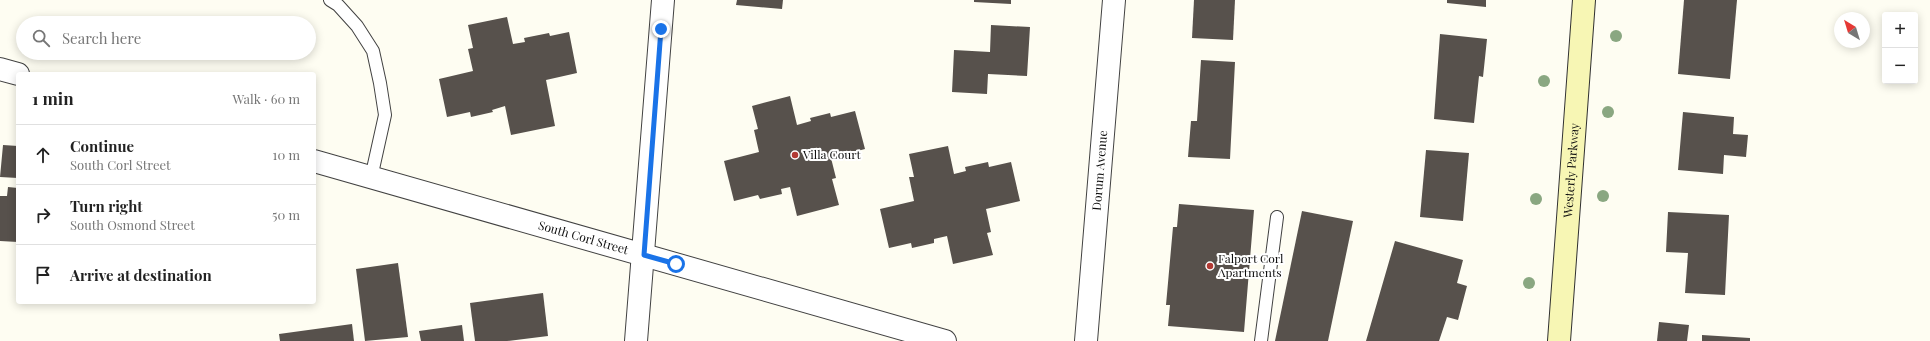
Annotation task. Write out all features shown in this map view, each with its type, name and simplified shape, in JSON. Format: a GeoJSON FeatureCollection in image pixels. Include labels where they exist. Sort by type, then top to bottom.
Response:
{"type":"FeatureCollection","features":[{"type":"Feature","properties":{"kind":"main road","name":"Westerly Parkway"},"geometry":{"type":"LineString","coordinates":[[1559,341],[1584,0]]}},
{"type":"Feature","properties":{"kind":"street"},"geometry":{"type":"LineString","coordinates":[[636,341],[663,0]]}},
{"type":"Feature","properties":{"kind":"street","name":"Dorum Avenue"},"geometry":{"type":"LineString","coordinates":[[1086,341],[1114,0]]}},
{"type":"Feature","properties":{"kind":"street"},"geometry":{"type":"LineString","coordinates":[[0,69],[16,73]]}},
{"type":"Feature","properties":{"kind":"street","name":"South Corl Street"},"geometry":{"type":"LineString","coordinates":[[316,162],[945,341]]}},
{"type":"Feature","properties":{"kind":"lane"},"geometry":{"type":"LineString","coordinates":[[330,0],[338,5],[357,26],[373,51],[385,115],[371,178]]}},
{"type":"Feature","properties":{"kind":"lane"},"geometry":{"type":"LineString","coordinates":[[1261,341],[1277,217]]}},
{"type":"Feature","properties":{"kind":"building"},"geometry":{"type":"Polygon","coordinates":[[[737,0],[783,0],[782,9],[736,5],[737,0]]]}},
{"type":"Feature","properties":{"kind":"building"},"geometry":{"type":"Polygon","coordinates":[[[974,0],[1011,0],[1011,4],[974,2],[974,0]]]}},
{"type":"Feature","properties":{"kind":"building"},"geometry":{"type":"Polygon","coordinates":[[[1194,0],[1235,0],[1233,40],[1192,38],[1194,0]]]}},
{"type":"Feature","properties":{"kind":"building"},"geometry":{"type":"Polygon","coordinates":[[[1447,0],[1486,0],[1486,7],[1447,3],[1447,0]]]}},
{"type":"Feature","properties":{"kind":"building"},"geometry":{"type":"Polygon","coordinates":[[[1684,0],[1737,0],[1730,79],[1678,74],[1684,0]]]}},
{"type":"Feature","properties":{"kind":"building"},"geometry":{"type":"Polygon","coordinates":[[[507,17],[513,44],[525,42],[524,38],[549,33],[550,36],[569,32],[577,73],[546,80],[555,126],[511,135],[505,106],[492,110],[493,112],[471,117],[470,112],[447,117],[439,79],[473,71],[468,49],[473,48],[468,25],[507,17]]]}},
{"type":"Feature","properties":{"kind":"building"},"geometry":{"type":"Polygon","coordinates":[[[991,25],[1030,27],[1027,76],[988,74],[987,94],[952,92],[954,50],[990,52],[991,25]]]}},
{"type":"Feature","properties":{"kind":"building"},"geometry":{"type":"Polygon","coordinates":[[[1440,34],[1487,39],[1483,77],[1479,76],[1474,123],[1434,119],[1440,34]]]}},
{"type":"Feature","properties":{"kind":"building"},"geometry":{"type":"Polygon","coordinates":[[[1201,60],[1235,62],[1230,159],[1188,157],[1191,121],[1197,121],[1201,60]]]}},
{"type":"Feature","properties":{"kind":"building","name":"Villa Court"},"geometry":{"type":"Polygon","coordinates":[[[790,96],[797,125],[811,121],[810,118],[830,113],[831,117],[855,111],[865,149],[831,158],[836,178],[832,179],[839,205],[797,216],[790,187],[781,189],[782,194],[760,199],[758,195],[734,201],[724,161],[759,152],[754,130],[758,129],[752,106],[790,96]]]}},
{"type":"Feature","properties":{"kind":"building"},"geometry":{"type":"Polygon","coordinates":[[[1683,112],[1734,117],[1733,134],[1748,135],[1746,157],[1724,155],[1723,174],[1678,170],[1683,112]]]}},
{"type":"Feature","properties":{"kind":"building"},"geometry":{"type":"Polygon","coordinates":[[[3,145],[16,146],[16,178],[0,177],[3,145]]]}},
{"type":"Feature","properties":{"kind":"building"},"geometry":{"type":"Polygon","coordinates":[[[948,146],[954,174],[966,171],[965,167],[988,162],[989,167],[1011,162],[1020,201],[986,209],[991,232],[987,233],[993,255],[953,264],[947,236],[934,239],[934,243],[912,248],[911,243],[889,248],[880,209],[914,201],[909,177],[914,177],[909,154],[948,146]]]}},
{"type":"Feature","properties":{"kind":"building"},"geometry":{"type":"Polygon","coordinates":[[[1426,150],[1469,153],[1463,221],[1420,217],[1426,150]]]}},
{"type":"Feature","properties":{"kind":"building"},"geometry":{"type":"Polygon","coordinates":[[[8,187],[16,188],[16,242],[0,241],[0,196],[7,196],[8,187]]]}},
{"type":"Feature","properties":{"kind":"building","name":"Falport Corl Apartments"},"geometry":{"type":"Polygon","coordinates":[[[1179,204],[1254,210],[1244,332],[1168,326],[1170,305],[1166,305],[1173,227],[1177,227],[1179,204]]]}},
{"type":"Feature","properties":{"kind":"building"},"geometry":{"type":"Polygon","coordinates":[[[1302,211],[1353,221],[1328,341],[1275,341],[1302,211]]]}},
{"type":"Feature","properties":{"kind":"building"},"geometry":{"type":"Polygon","coordinates":[[[1668,212],[1729,215],[1725,295],[1685,293],[1688,253],[1666,252],[1668,212]]]}},
{"type":"Feature","properties":{"kind":"building"},"geometry":{"type":"Polygon","coordinates":[[[1395,241],[1463,260],[1457,283],[1467,286],[1458,320],[1447,317],[1439,341],[1366,341],[1395,241]]]}},
{"type":"Feature","properties":{"kind":"building"},"geometry":{"type":"Polygon","coordinates":[[[398,263],[408,337],[365,341],[356,269],[398,263]]]}},
{"type":"Feature","properties":{"kind":"building"},"geometry":{"type":"Polygon","coordinates":[[[543,293],[548,336],[507,341],[475,341],[470,303],[543,293]]]}},
{"type":"Feature","properties":{"kind":"building"},"geometry":{"type":"Polygon","coordinates":[[[1659,322],[1689,325],[1687,341],[1657,341],[1659,322]]]}},
{"type":"Feature","properties":{"kind":"building"},"geometry":{"type":"Polygon","coordinates":[[[352,324],[354,341],[280,341],[279,334],[352,324]]]}},
{"type":"Feature","properties":{"kind":"building"},"geometry":{"type":"Polygon","coordinates":[[[462,325],[464,341],[421,341],[419,331],[462,325]]]}},
{"type":"Feature","properties":{"kind":"building"},"geometry":{"type":"Polygon","coordinates":[[[1702,335],[1750,338],[1750,341],[1702,341],[1702,335]]]}},
{"type":"Feature","properties":{"kind":"place","name":"Villa Court"},"geometry":{"type":"Point","coordinates":[795,155]}},
{"type":"Feature","properties":{"kind":"place","name":"Falport Corl Apartments"},"geometry":{"type":"Point","coordinates":[1210,266]}},
{"type":"Feature","properties":{"kind":"route"},"geometry":{"type":"LineString","coordinates":[[661,29],[644,255],[676,264]]}}]}
